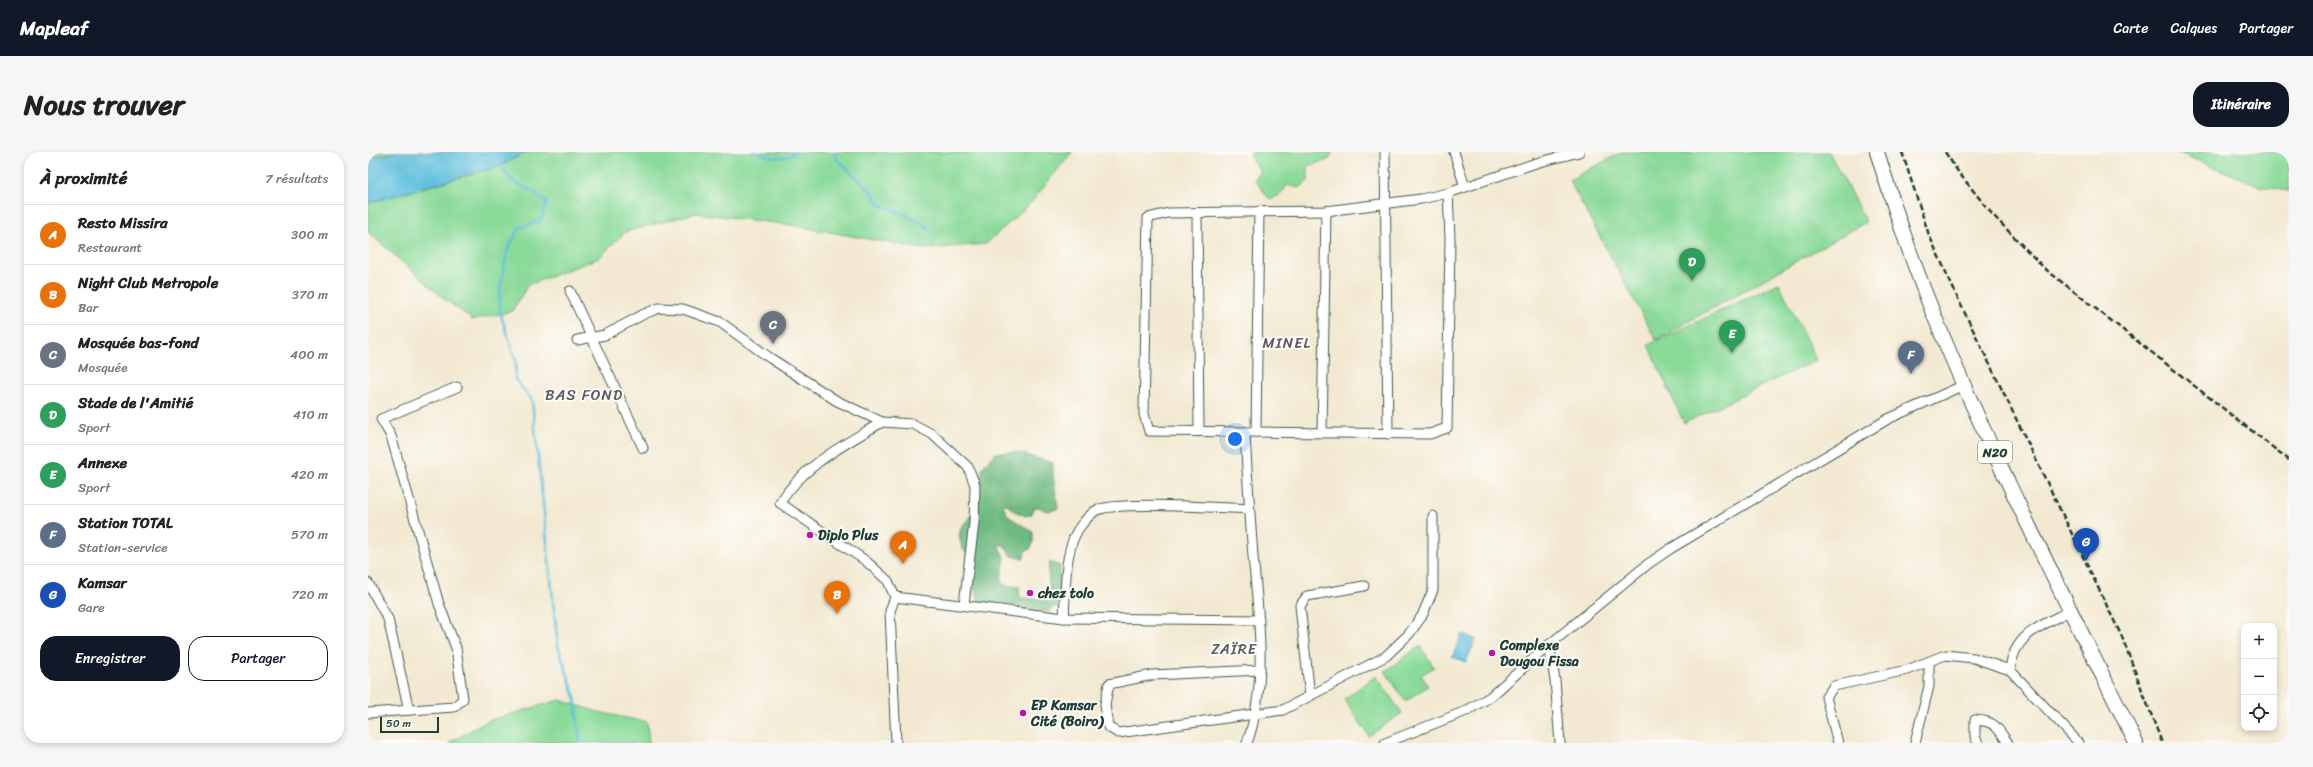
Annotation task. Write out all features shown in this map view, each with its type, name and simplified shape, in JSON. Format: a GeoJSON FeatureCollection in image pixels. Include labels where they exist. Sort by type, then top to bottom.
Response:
{"type":"FeatureCollection","features":[{"type":"Feature","properties":{"kind":"main road","name":"N20"},"geometry":{"type":"LineString","coordinates":[[1877,152],[1898,220],[1921,282],[1964,385],[2136,743]]}},
{"type":"Feature","properties":{"kind":"street"},"geometry":{"type":"LineString","coordinates":[[1385,152],[1388,434]]}},
{"type":"Feature","properties":{"kind":"street"},"geometry":{"type":"LineString","coordinates":[[1454,152],[1465,187]]}},
{"type":"Feature","properties":{"kind":"street"},"geometry":{"type":"LineString","coordinates":[[1448,193],[1450,238],[1447,428],[1430,434],[1149,431],[1144,414],[1148,218],[1168,213],[1326,211],[1421,199],[1448,193],[1536,163],[1578,152]]}},
{"type":"Feature","properties":{"kind":"street"},"geometry":{"type":"LineString","coordinates":[[1256,432],[1259,211]]}},
{"type":"Feature","properties":{"kind":"street"},"geometry":{"type":"LineString","coordinates":[[1322,433],[1326,211]]}},
{"type":"Feature","properties":{"kind":"street"},"geometry":{"type":"LineString","coordinates":[[1197,213],[1199,432]]}},
{"type":"Feature","properties":{"kind":"street"},"geometry":{"type":"LineString","coordinates":[[570,291],[643,448]]}},
{"type":"Feature","properties":{"kind":"street"},"geometry":{"type":"LineString","coordinates":[[577,340],[605,334],[659,308],[683,309],[720,322],[770,358],[837,401],[882,422],[912,424],[932,434],[968,467],[975,486],[974,523],[964,604]]}},
{"type":"Feature","properties":{"kind":"street"},"geometry":{"type":"LineString","coordinates":[[1385,743],[1466,710],[1490,697],[1549,645],[1648,564],[1670,549],[1888,419],[1964,385]]}},
{"type":"Feature","properties":{"kind":"street"},"geometry":{"type":"LineString","coordinates":[[368,713],[454,706],[463,699],[456,648],[439,604],[391,436],[381,419],[457,387]]}},
{"type":"Feature","properties":{"kind":"street"},"geometry":{"type":"LineString","coordinates":[[882,422],[828,456],[803,474],[780,503],[866,561],[888,580],[895,596],[890,611],[896,743]]}},
{"type":"Feature","properties":{"kind":"street"},"geometry":{"type":"LineString","coordinates":[[1245,432],[1249,509],[1259,620],[1260,670],[1255,714],[1247,743]]}},
{"type":"Feature","properties":{"kind":"street"},"geometry":{"type":"LineString","coordinates":[[1064,618],[1067,566],[1073,542],[1081,524],[1096,510],[1124,506],[1249,509]]}},
{"type":"Feature","properties":{"kind":"street"},"geometry":{"type":"LineString","coordinates":[[1260,670],[1152,676],[1109,684],[1105,704],[1108,727],[1118,733],[1283,710],[1386,656],[1409,634],[1422,616],[1433,590],[1433,516]]}},
{"type":"Feature","properties":{"kind":"street"},"geometry":{"type":"LineString","coordinates":[[368,582],[388,619],[410,710]]}},
{"type":"Feature","properties":{"kind":"street"},"geometry":{"type":"LineString","coordinates":[[1310,696],[1300,606],[1307,596],[1364,586]]}},
{"type":"Feature","properties":{"kind":"street"},"geometry":{"type":"LineString","coordinates":[[895,596],[1064,618],[1259,620]]}},
{"type":"Feature","properties":{"kind":"street"},"geometry":{"type":"LineString","coordinates":[[2010,670],[2014,649],[2027,634],[2071,610]]}},
{"type":"Feature","properties":{"kind":"street"},"geometry":{"type":"LineString","coordinates":[[1549,645],[1555,680],[1560,743]]}},
{"type":"Feature","properties":{"kind":"street"},"geometry":{"type":"LineString","coordinates":[[1838,743],[1826,698],[1834,686],[1907,670],[1945,655],[1966,657],[2010,670],[2079,743]]}},
{"type":"Feature","properties":{"kind":"street"},"geometry":{"type":"LineString","coordinates":[[1915,743],[1929,686],[1929,662]]}},
{"type":"Feature","properties":{"kind":"street"},"geometry":{"type":"LineString","coordinates":[[1978,743],[1975,737],[1975,720],[1988,721],[1995,725],[2008,743]]}},
{"type":"Feature","properties":{"kind":"green space"},"geometry":{"type":"Polygon","coordinates":[[[368,152],[398,152],[368,158],[368,152]]]}},
{"type":"Feature","properties":{"kind":"green space"},"geometry":{"type":"Polygon","coordinates":[[[527,152],[1072,152],[1029,205],[986,244],[924,249],[790,225],[696,213],[625,232],[599,258],[528,285],[512,311],[473,320],[440,295],[368,232],[368,203],[500,166],[527,152]]]}},
{"type":"Feature","properties":{"kind":"green space"},"geometry":{"type":"Polygon","coordinates":[[[1252,152],[1333,152],[1328,160],[1308,166],[1308,181],[1299,188],[1287,185],[1281,194],[1270,200],[1255,180],[1261,171],[1250,157],[1252,152]]]}},
{"type":"Feature","properties":{"kind":"green space"},"geometry":{"type":"Polygon","coordinates":[[[1622,152],[1829,152],[1866,222],[1656,340],[1569,180],[1622,152]]]}},
{"type":"Feature","properties":{"kind":"green space"},"geometry":{"type":"Polygon","coordinates":[[[2177,152],[2289,152],[2289,191],[2260,186],[2177,152]]]}},
{"type":"Feature","properties":{"kind":"green space"},"geometry":{"type":"Polygon","coordinates":[[[1779,283],[1816,360],[1684,423],[1648,345],[1779,283]]]}},
{"type":"Feature","properties":{"kind":"green space"},"geometry":{"type":"Polygon","coordinates":[[[1016,452],[1053,463],[1053,475],[1058,508],[1048,511],[1039,507],[1034,508],[1032,514],[1026,516],[1014,511],[1006,504],[1003,505],[1008,516],[1033,532],[1033,543],[1030,549],[1025,551],[1024,558],[1014,557],[1004,545],[998,545],[1005,558],[1001,579],[1002,584],[1019,587],[1020,598],[1042,599],[1049,586],[1048,570],[1050,562],[1060,566],[1061,602],[1058,607],[1051,608],[1048,612],[1000,603],[988,606],[980,604],[971,580],[968,555],[962,548],[959,536],[961,528],[977,508],[982,468],[995,453],[1016,452]]]}},
{"type":"Feature","properties":{"kind":"green space"},"geometry":{"type":"Polygon","coordinates":[[[1420,646],[1434,667],[1421,675],[1428,686],[1405,701],[1385,671],[1420,646]]]}},
{"type":"Feature","properties":{"kind":"green space"},"geometry":{"type":"Polygon","coordinates":[[[1376,676],[1402,713],[1369,736],[1344,699],[1376,676]]]}},
{"type":"Feature","properties":{"kind":"green space"},"geometry":{"type":"Polygon","coordinates":[[[560,700],[602,713],[647,722],[649,743],[449,743],[487,721],[560,700]]]}},
{"type":"Feature","properties":{"kind":"water"},"geometry":{"type":"Polygon","coordinates":[[[398,152],[527,152],[500,166],[368,203],[368,158],[398,152]]]}},
{"type":"Feature","properties":{"kind":"water"},"geometry":{"type":"Polygon","coordinates":[[[1462,634],[1476,639],[1466,662],[1452,657],[1462,634]]]}},
{"type":"Feature","properties":{"kind":"waterway"},"geometry":{"type":"LineString","coordinates":[[757,152],[766,156],[777,158],[792,155],[796,152]]}},
{"type":"Feature","properties":{"kind":"waterway"},"geometry":{"type":"LineString","coordinates":[[834,152],[837,159],[872,192],[879,204],[906,215],[925,225],[931,231]]}},
{"type":"Feature","properties":{"kind":"waterway"},"geometry":{"type":"LineString","coordinates":[[500,166],[514,182],[532,191],[547,202],[540,221],[519,228],[507,251],[500,288],[500,312],[516,362],[515,379],[532,400],[558,646],[575,697],[580,743]]}},
{"type":"Feature","properties":{"kind":"railway"},"geometry":{"type":"LineString","coordinates":[[1902,152],[1929,235],[1959,301],[2122,637],[2162,743]]}},
{"type":"Feature","properties":{"kind":"railway"},"geometry":{"type":"LineString","coordinates":[[1945,152],[1959,173],[1992,214],[2044,268],[2289,460]]}},
{"type":"Feature","properties":{"kind":"place","name":"Stade de l'Amitié"},"geometry":{"type":"Point","coordinates":[1692,281]}},
{"type":"Feature","properties":{"kind":"place","name":"Mosquée bas-fond"},"geometry":{"type":"Point","coordinates":[773,344]}},
{"type":"Feature","properties":{"kind":"place","name":"Annexe"},"geometry":{"type":"Point","coordinates":[1732,353]}},
{"type":"Feature","properties":{"kind":"place","name":"Station TOTAL"},"geometry":{"type":"Point","coordinates":[1911,374]}},
{"type":"Feature","properties":{"kind":"place","name":"Diplo Plus"},"geometry":{"type":"Point","coordinates":[810,535]}},
{"type":"Feature","properties":{"kind":"place","name":"Kamsar"},"geometry":{"type":"Point","coordinates":[2086,561]}},
{"type":"Feature","properties":{"kind":"place","name":"Resto Missira"},"geometry":{"type":"Point","coordinates":[903,564]}},
{"type":"Feature","properties":{"kind":"place","name":"chez tolo"},"geometry":{"type":"Point","coordinates":[1030,593]}},
{"type":"Feature","properties":{"kind":"place","name":"Night Club Metropole"},"geometry":{"type":"Point","coordinates":[837,614]}},
{"type":"Feature","properties":{"kind":"place","name":"Complexe Dougou Fissa"},"geometry":{"type":"Point","coordinates":[1492,653]}},
{"type":"Feature","properties":{"kind":"place","name":"EP Kamsar Cité (Boiro)"},"geometry":{"type":"Point","coordinates":[1023,713]}},
{"type":"Feature","properties":{"kind":"district","name":"MINEL"},"geometry":{"type":"Point","coordinates":[1287,343]}},
{"type":"Feature","properties":{"kind":"district","name":"BAS FOND"},"geometry":{"type":"Point","coordinates":[584,395]}},
{"type":"Feature","properties":{"kind":"district","name":"ZAÏRE"},"geometry":{"type":"Point","coordinates":[1234,649]}}]}
